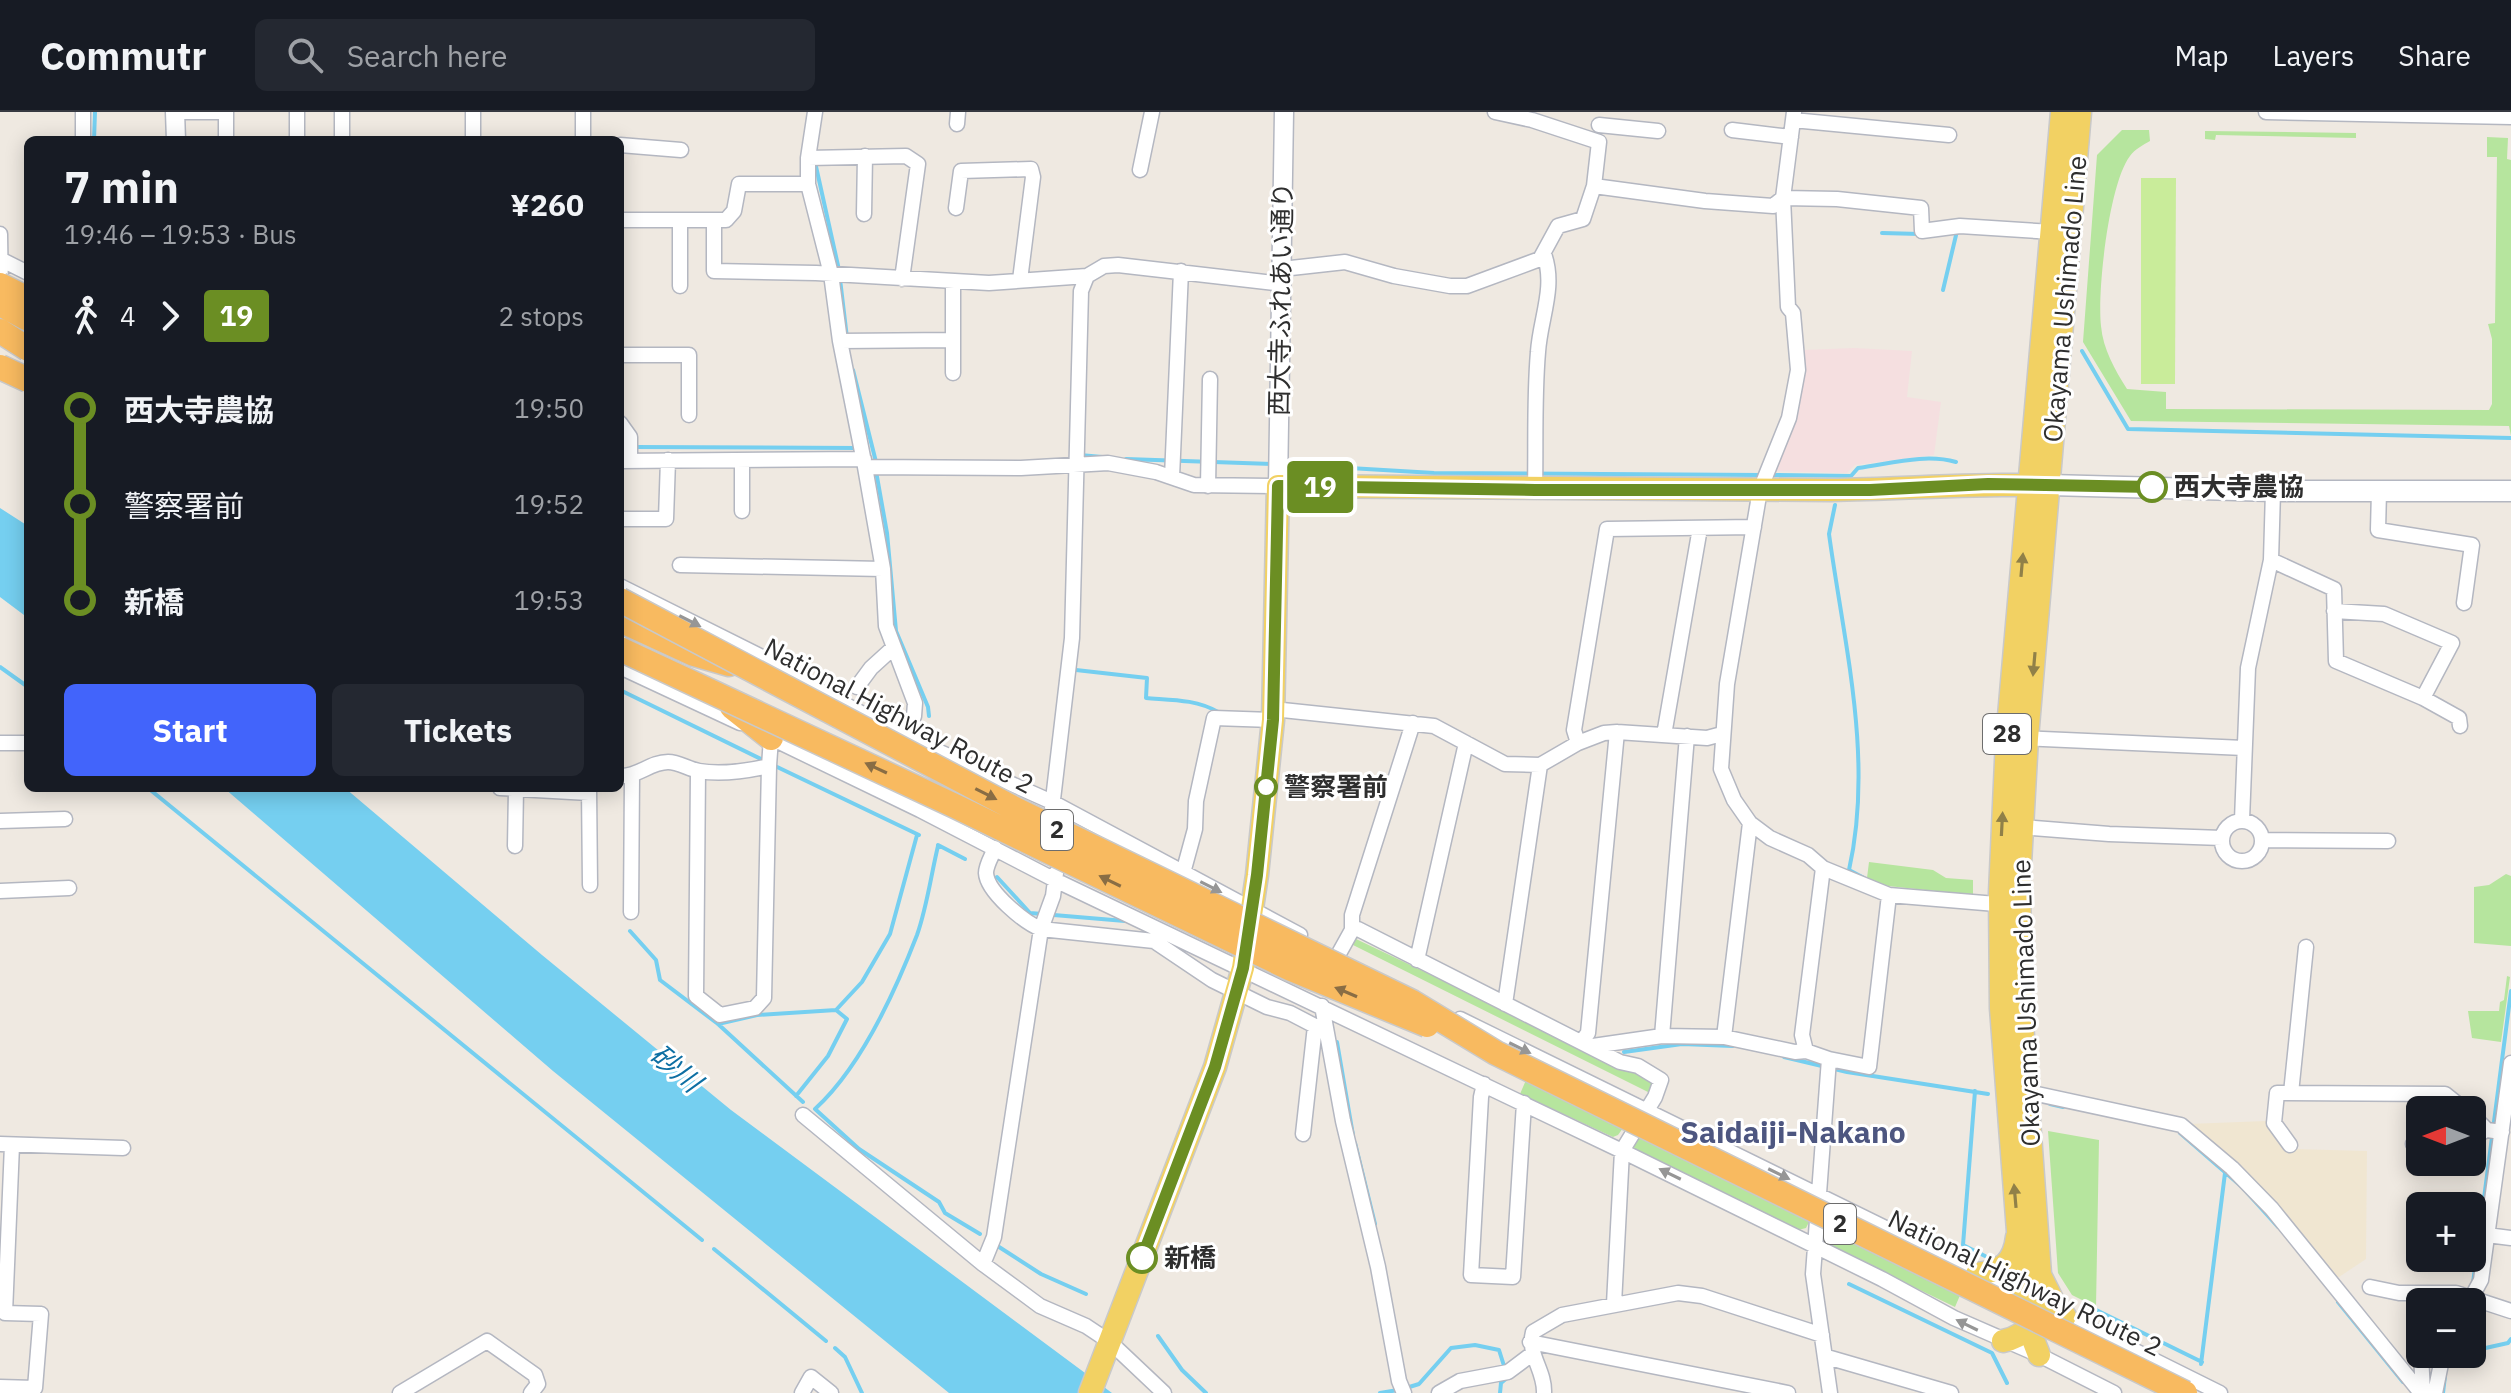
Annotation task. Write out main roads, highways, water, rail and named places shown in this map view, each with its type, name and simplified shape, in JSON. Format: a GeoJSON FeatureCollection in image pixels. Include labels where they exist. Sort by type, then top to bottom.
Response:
{"type":"FeatureCollection","features":[{"type":"Feature","properties":{"kind":"highway"},"geometry":{"type":"LineString","coordinates":[[0,273],[24,285]]}},
{"type":"Feature","properties":{"kind":"highway"},"geometry":{"type":"LineString","coordinates":[[0,285],[24,297]]}},
{"type":"Feature","properties":{"kind":"highway"},"geometry":{"type":"LineString","coordinates":[[0,304],[24,317]]}},
{"type":"Feature","properties":{"kind":"highway"},"geometry":{"type":"LineString","coordinates":[[0,322],[24,335]]}},
{"type":"Feature","properties":{"kind":"highway"},"geometry":{"type":"LineString","coordinates":[[0,331],[24,346]]}},
{"type":"Feature","properties":{"kind":"highway"},"geometry":{"type":"LineString","coordinates":[[1,376],[24,379]]}},
{"type":"Feature","properties":{"kind":"highway","name":"National Highway Route 2"},"geometry":{"type":"LineString","coordinates":[[624,602],[1017,810],[1412,1002],[1496,1053]]}},
{"type":"Feature","properties":{"kind":"highway"},"geometry":{"type":"LineString","coordinates":[[624,622],[694,654],[818,690]]}},
{"type":"Feature","properties":{"kind":"highway"},"geometry":{"type":"LineString","coordinates":[[624,635],[687,671],[770,758]]}},
{"type":"Feature","properties":{"kind":"highway","name":"National Highway Route 2"},"geometry":{"type":"LineString","coordinates":[[624,651],[942,799],[1291,969],[1496,1053],[2205,1392]]}},
{"type":"Feature","properties":{"kind":"main road","name":"Okayama Ushimado Line"},"geometry":{"type":"LineString","coordinates":[[2040,485],[2045,289],[2053,232],[2062,112]]}},
{"type":"Feature","properties":{"kind":"main road","name":"Okayama Ushimado Line"},"geometry":{"type":"LineString","coordinates":[[2032,1300],[2018,1231],[2021,1009],[2009,905],[2017,738],[2040,485],[2080,112]]}},
{"type":"Feature","properties":{"kind":"main road"},"geometry":{"type":"LineString","coordinates":[[1090,1393],[1215,1067],[1243,968],[1273,715],[1278,472],[2273,491],[2511,491]]}},
{"type":"Feature","properties":{"kind":"main road","name":"Okayama Ushimado Line"},"geometry":{"type":"LineString","coordinates":[[2009,905],[2021,827],[2017,738]]}},
{"type":"Feature","properties":{"kind":"main road","name":"Okayama Ushimado Line"},"geometry":{"type":"LineString","coordinates":[[2018,1099],[2040,1274],[2032,1300],[2029,1329],[2039,1355]]}},
{"type":"Feature","properties":{"kind":"main road"},"geometry":{"type":"LineString","coordinates":[[1977,1274],[1999,1270],[2011,1260],[2018,1231]]}},
{"type":"Feature","properties":{"kind":"main road"},"geometry":{"type":"LineString","coordinates":[[2040,1274],[2054,1303],[2065,1316]]}},
{"type":"Feature","properties":{"kind":"main road"},"geometry":{"type":"LineString","coordinates":[[2003,1341],[2025,1334],[2029,1329]]}},
{"type":"Feature","properties":{"kind":"water"},"geometry":{"type":"Polygon","coordinates":[[[0,508],[24,523],[24,615],[0,597],[0,508]]]}},
{"type":"Feature","properties":{"kind":"water","name":"砂川"},"geometry":{"type":"Polygon","coordinates":[[[229,792],[350,792],[731,1110],[1112,1393],[949,1393],[553,1071],[229,792]]]}},
{"type":"Feature","properties":{"kind":"waterway"},"geometry":{"type":"LineString","coordinates":[[94,136],[95,112]]}},
{"type":"Feature","properties":{"kind":"waterway"},"geometry":{"type":"LineString","coordinates":[[815,162],[839,270]]}},
{"type":"Feature","properties":{"kind":"waterway"},"geometry":{"type":"LineString","coordinates":[[1943,290],[1957,231]]}},
{"type":"Feature","properties":{"kind":"waterway"},"geometry":{"type":"LineString","coordinates":[[1882,233],[1920,234]]}},
{"type":"Feature","properties":{"kind":"waterway"},"geometry":{"type":"LineString","coordinates":[[840,279],[847,338]]}},
{"type":"Feature","properties":{"kind":"waterway"},"geometry":{"type":"LineString","coordinates":[[2082,351],[2128,429],[2511,438]]}},
{"type":"Feature","properties":{"kind":"waterway"},"geometry":{"type":"LineString","coordinates":[[853,370],[876,462]]}},
{"type":"Feature","properties":{"kind":"waterway"},"geometry":{"type":"LineString","coordinates":[[634,447],[858,448]]}},
{"type":"Feature","properties":{"kind":"waterway"},"geometry":{"type":"LineString","coordinates":[[1080,455],[1102,457]]}},
{"type":"Feature","properties":{"kind":"waterway"},"geometry":{"type":"LineString","coordinates":[[1126,459],[1273,464]]}},
{"type":"Feature","properties":{"kind":"waterway"},"geometry":{"type":"LineString","coordinates":[[1770,475],[1851,476],[1858,468],[1907,460],[1956,462]]}},
{"type":"Feature","properties":{"kind":"waterway"},"geometry":{"type":"LineString","coordinates":[[1282,464],[1434,473],[1761,475]]}},
{"type":"Feature","properties":{"kind":"waterway"},"geometry":{"type":"LineString","coordinates":[[876,471],[887,533],[896,631],[929,716]]}},
{"type":"Feature","properties":{"kind":"waterway"},"geometry":{"type":"LineString","coordinates":[[1835,505],[1829,534],[1849,659],[1858,744],[1859,786],[1849,870],[1864,878]]}},
{"type":"Feature","properties":{"kind":"waterway"},"geometry":{"type":"LineString","coordinates":[[0,667],[24,684]]}},
{"type":"Feature","properties":{"kind":"waterway"},"geometry":{"type":"LineString","coordinates":[[1076,670],[1147,678],[1146,698],[1192,702],[1218,712]]}},
{"type":"Feature","properties":{"kind":"waterway"},"geometry":{"type":"LineString","coordinates":[[624,692],[765,761]]}},
{"type":"Feature","properties":{"kind":"waterway"},"geometry":{"type":"LineString","coordinates":[[773,765],[919,835]]}},
{"type":"Feature","properties":{"kind":"waterway"},"geometry":{"type":"LineString","coordinates":[[153,792],[702,1240]]}},
{"type":"Feature","properties":{"kind":"waterway"},"geometry":{"type":"LineString","coordinates":[[796,1096],[828,1056],[847,1019],[836,1010],[862,982],[890,934],[917,835]]}},
{"type":"Feature","properties":{"kind":"waterway"},"geometry":{"type":"LineString","coordinates":[[938,845],[965,859]]}},
{"type":"Feature","properties":{"kind":"waterway"},"geometry":{"type":"LineString","coordinates":[[938,846],[917,935],[898,980],[875,1028],[847,1073],[815,1109],[859,1149],[939,1202],[945,1213],[980,1234]]}},
{"type":"Feature","properties":{"kind":"waterway"},"geometry":{"type":"LineString","coordinates":[[997,877],[1030,913],[1125,921]]}},
{"type":"Feature","properties":{"kind":"waterway"},"geometry":{"type":"LineString","coordinates":[[630,931],[656,960],[660,980],[718,1024],[803,1102]]}},
{"type":"Feature","properties":{"kind":"waterway"},"geometry":{"type":"LineString","coordinates":[[2473,1283],[2511,991]]}},
{"type":"Feature","properties":{"kind":"waterway"},"geometry":{"type":"LineString","coordinates":[[718,1024],[757,1015],[836,1010]]}},
{"type":"Feature","properties":{"kind":"waterway"},"geometry":{"type":"LineString","coordinates":[[1337,1042],[1353,1135]]}},
{"type":"Feature","properties":{"kind":"waterway"},"geometry":{"type":"LineString","coordinates":[[1624,1052],[1682,1044],[1733,1046]]}},
{"type":"Feature","properties":{"kind":"waterway"},"geometry":{"type":"LineString","coordinates":[[1784,1057],[1847,1072],[1988,1094]]}},
{"type":"Feature","properties":{"kind":"waterway"},"geometry":{"type":"LineString","coordinates":[[1975,1091],[1963,1245],[1985,1256]]}},
{"type":"Feature","properties":{"kind":"waterway"},"geometry":{"type":"LineString","coordinates":[[2050,1104],[2063,1107]]}},
{"type":"Feature","properties":{"kind":"waterway"},"geometry":{"type":"LineString","coordinates":[[2180,1133],[2242,1187],[2278,1227]]}},
{"type":"Feature","properties":{"kind":"waterway"},"geometry":{"type":"LineString","coordinates":[[1355,1143],[1375,1224]]}},
{"type":"Feature","properties":{"kind":"waterway"},"geometry":{"type":"LineString","coordinates":[[2201,1364],[2225,1173]]}},
{"type":"Feature","properties":{"kind":"waterway"},"geometry":{"type":"LineString","coordinates":[[996,1245],[1041,1274],[1086,1294]]}},
{"type":"Feature","properties":{"kind":"waterway"},"geometry":{"type":"LineString","coordinates":[[714,1249],[826,1341]]}},
{"type":"Feature","properties":{"kind":"waterway"},"geometry":{"type":"LineString","coordinates":[[1849,1284],[1992,1353],[2007,1383]]}},
{"type":"Feature","properties":{"kind":"waterway"},"geometry":{"type":"LineString","coordinates":[[2338,1302],[2403,1382]]}},
{"type":"Feature","properties":{"kind":"waterway"},"geometry":{"type":"LineString","coordinates":[[2084,1304],[2202,1362]]}},
{"type":"Feature","properties":{"kind":"waterway"},"geometry":{"type":"LineString","coordinates":[[1158,1336],[1182,1370],[1206,1393]]}},
{"type":"Feature","properties":{"kind":"waterway"},"geometry":{"type":"LineString","coordinates":[[2486,1348],[2508,1343],[2511,1339]]}},
{"type":"Feature","properties":{"kind":"waterway"},"geometry":{"type":"LineString","coordinates":[[1406,1388],[1419,1384],[1451,1348],[1475,1345],[1499,1350],[1505,1369]]}},
{"type":"Feature","properties":{"kind":"waterway"},"geometry":{"type":"LineString","coordinates":[[835,1348],[845,1357],[862,1393]]}},
{"type":"Feature","properties":{"kind":"waterway"},"geometry":{"type":"LineString","coordinates":[[2443,1393],[2445,1376]]}},
{"type":"Feature","properties":{"kind":"waterway"},"geometry":{"type":"LineString","coordinates":[[1500,1393],[1501,1383],[1507,1378]]}},
{"type":"Feature","properties":{"kind":"waterway"},"geometry":{"type":"LineString","coordinates":[[1380,1393],[1398,1390]]}},
{"type":"Feature","properties":{"kind":"place","name":"西大寺農協"},"geometry":{"type":"Point","coordinates":[2152,487]}},
{"type":"Feature","properties":{"kind":"place","name":"警察署前"},"geometry":{"type":"Point","coordinates":[1266,787]}},
{"type":"Feature","properties":{"kind":"place","name":"新橋"},"geometry":{"type":"Point","coordinates":[1142,1258]}},
{"type":"Feature","properties":{"kind":"district","name":"Saidaiji-Nakano"},"geometry":{"type":"Point","coordinates":[1793,1133]}}]}
